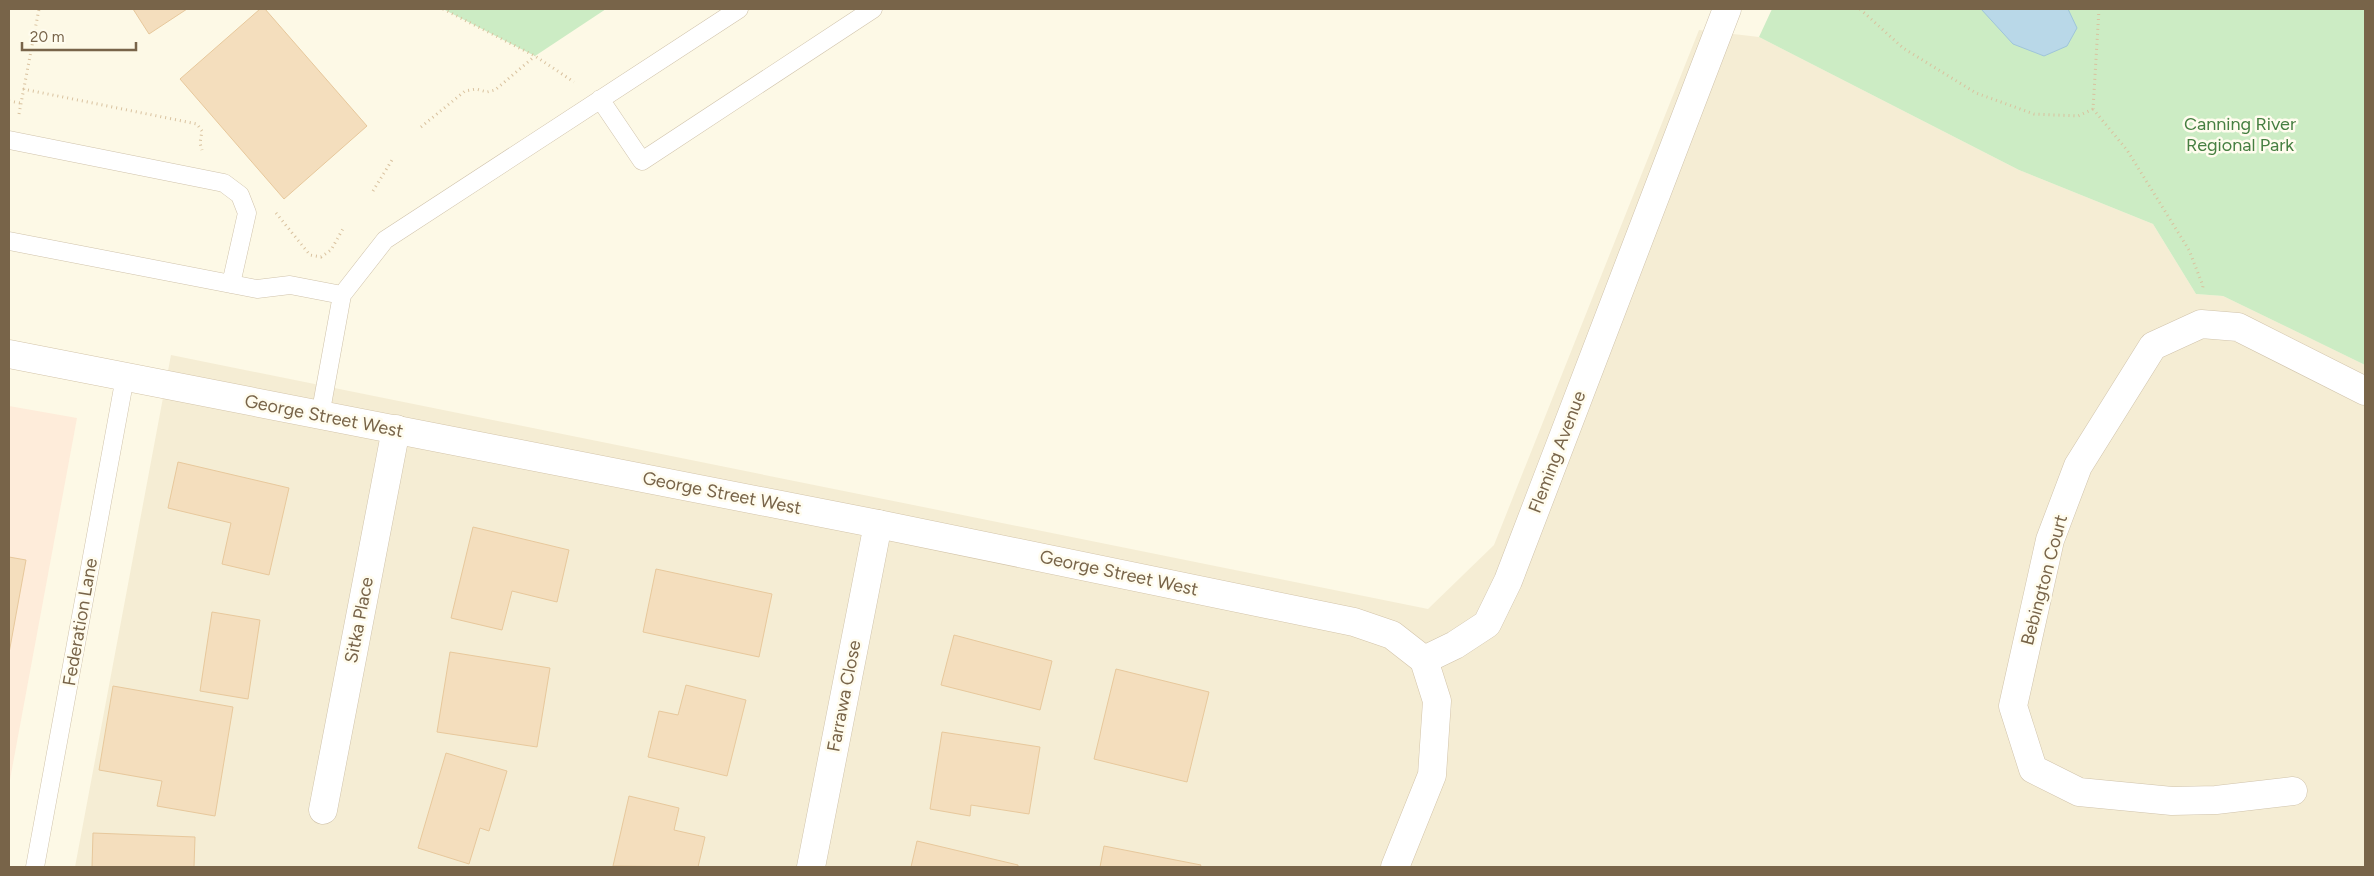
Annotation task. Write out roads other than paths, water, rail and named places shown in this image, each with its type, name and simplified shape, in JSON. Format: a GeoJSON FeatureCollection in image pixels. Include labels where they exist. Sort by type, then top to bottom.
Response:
{"type":"FeatureCollection","features":[{"type":"Feature","properties":{"kind":"street","name":"Fleming Avenue"},"geometry":{"type":"LineString","coordinates":[[1424,660],[1454,645],[1487,624],[1508,581],[1727,9]]}},
{"type":"Feature","properties":{"kind":"street","name":"Bebington Court"},"geometry":{"type":"LineString","coordinates":[[2293,791],[2216,800],[2172,801],[2079,792],[2033,769],[2013,706],[2050,540],[2078,466],[2153,346],[2201,324],[2238,327],[2365,391]]}},
{"type":"Feature","properties":{"kind":"street","name":"George Street West"},"geometry":{"type":"LineString","coordinates":[[9,354],[878,524],[1354,622],[1392,635],[1424,660]]}},
{"type":"Feature","properties":{"kind":"street","name":"Sitka Place"},"geometry":{"type":"LineString","coordinates":[[323,810],[396,429]]}},
{"type":"Feature","properties":{"kind":"street","name":"Farrawa Close"},"geometry":{"type":"LineString","coordinates":[[811,867],[878,524]]}},
{"type":"Feature","properties":{"kind":"street"},"geometry":{"type":"LineString","coordinates":[[1395,867],[1432,775],[1437,701],[1424,660]]}},
{"type":"Feature","properties":{"kind":"lane"},"geometry":{"type":"LineString","coordinates":[[320,416],[342,296],[385,240],[739,9]]}},
{"type":"Feature","properties":{"kind":"lane"},"geometry":{"type":"LineString","coordinates":[[600,99],[642,161],[873,9]]}},
{"type":"Feature","properties":{"kind":"lane"},"geometry":{"type":"LineString","coordinates":[[11,141],[224,182],[240,195],[246,213],[231,284]]}},
{"type":"Feature","properties":{"kind":"lane"},"geometry":{"type":"LineString","coordinates":[[9,241],[257,289],[290,285],[342,296]]}},
{"type":"Feature","properties":{"kind":"lane","name":"Federation Lane"},"geometry":{"type":"LineString","coordinates":[[35,867],[125,377]]}},
{"type":"Feature","properties":{"kind":"water"},"geometry":{"type":"Polygon","coordinates":[[[1981,9],[2068,9],[2077,28],[2067,46],[2044,56],[2013,44],[1981,9]]]}},
{"type":"Feature","properties":{"kind":"park label","name":"Canning River Regional Park"},"geometry":{"type":"Point","coordinates":[2240,134]}}]}
